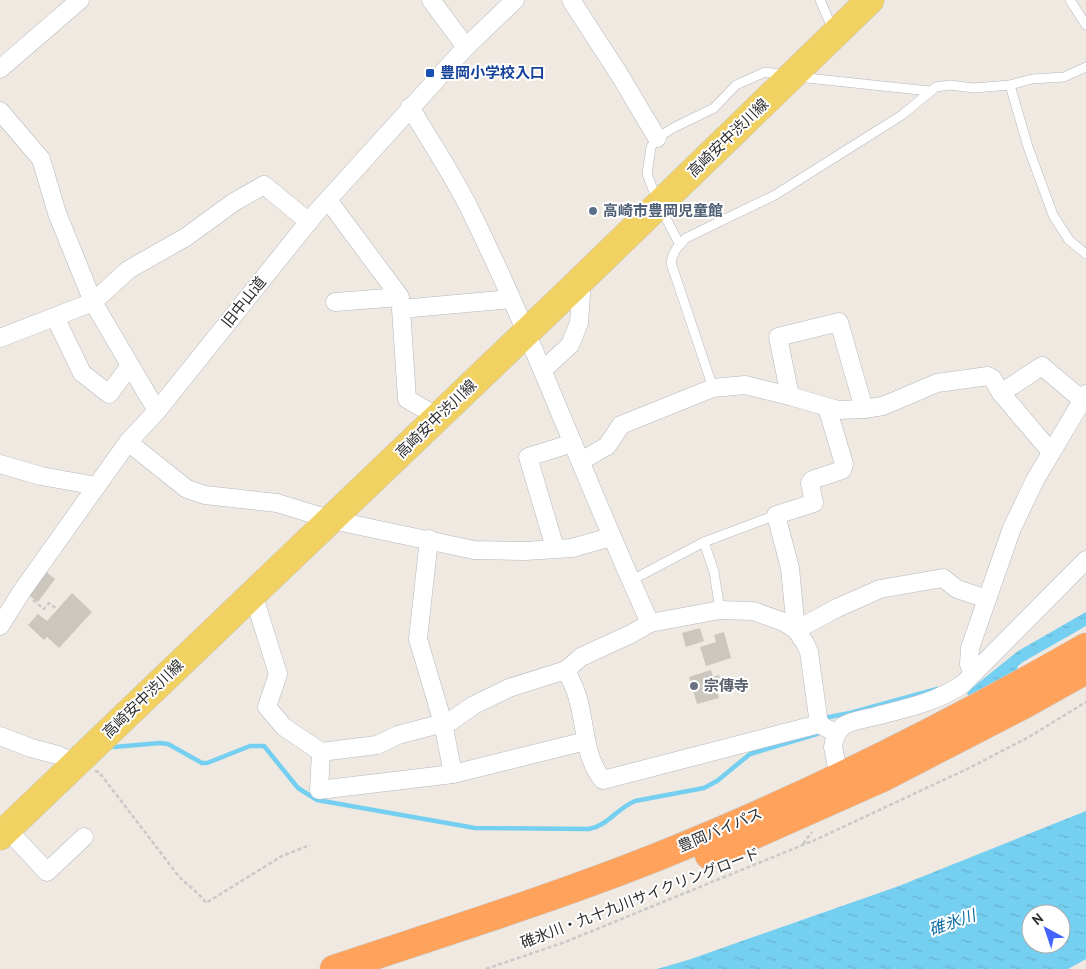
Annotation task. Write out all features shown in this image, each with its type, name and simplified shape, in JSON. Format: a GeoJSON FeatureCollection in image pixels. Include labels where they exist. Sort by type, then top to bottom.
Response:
{"type":"FeatureCollection","features":[{"type":"Feature","properties":{"kind":"highway","name":"豊岡バイパス"},"geometry":{"type":"LineString","coordinates":[[334,969],[548,897],[656,857],[762,812],[839,794],[962,716],[1086,647]]}},
{"type":"Feature","properties":{"kind":"highway","name":"豊岡バイパス"},"geometry":{"type":"LineString","coordinates":[[393,969],[590,902],[751,838],[839,794],[982,727],[1086,670]]}},
{"type":"Feature","properties":{"kind":"main road","name":"高崎安中渋川線"},"geometry":{"type":"LineString","coordinates":[[3,833],[582,280],[870,0]]}},
{"type":"Feature","properties":{"kind":"street"},"geometry":{"type":"LineString","coordinates":[[0,69],[80,0]]}},
{"type":"Feature","properties":{"kind":"street"},"geometry":{"type":"LineString","coordinates":[[431,0],[466,47]]}},
{"type":"Feature","properties":{"kind":"street","name":"旧中山道"},"geometry":{"type":"LineString","coordinates":[[0,626],[128,442],[157,411],[328,200],[466,47],[515,0]]}},
{"type":"Feature","properties":{"kind":"street"},"geometry":{"type":"LineString","coordinates":[[571,0],[658,138]]}},
{"type":"Feature","properties":{"kind":"street"},"geometry":{"type":"LineString","coordinates":[[410,108],[472,214],[512,299],[611,537],[650,623]]}},
{"type":"Feature","properties":{"kind":"street"},"geometry":{"type":"LineString","coordinates":[[0,111],[41,159],[57,213],[93,302],[157,411]]}},
{"type":"Feature","properties":{"kind":"street"},"geometry":{"type":"LineString","coordinates":[[0,338],[93,302],[128,270],[186,237],[234,202],[264,185],[309,222]]}},
{"type":"Feature","properties":{"kind":"street"},"geometry":{"type":"LineString","coordinates":[[328,200],[400,296],[335,302]]}},
{"type":"Feature","properties":{"kind":"street"},"geometry":{"type":"LineString","coordinates":[[543,370],[570,345],[579,323],[582,280]]}},
{"type":"Feature","properties":{"kind":"street"},"geometry":{"type":"LineString","coordinates":[[438,418],[407,399],[401,309],[512,299]]}},
{"type":"Feature","properties":{"kind":"street"},"geometry":{"type":"LineString","coordinates":[[55,317],[82,373],[109,394],[130,366]]}},
{"type":"Feature","properties":{"kind":"street"},"geometry":{"type":"LineString","coordinates":[[790,396],[778,337],[839,322],[864,409]]}},
{"type":"Feature","properties":{"kind":"street"},"geometry":{"type":"LineString","coordinates":[[973,674],[969,664],[970,648],[1012,528],[1035,480],[1083,402],[1042,366],[1001,393]]}},
{"type":"Feature","properties":{"kind":"street"},"geometry":{"type":"LineString","coordinates":[[581,461],[606,446],[621,425],[713,388],[745,385],[838,410],[864,409],[883,406],[937,383],[988,376],[992,378],[1001,393],[1051,452]]}},
{"type":"Feature","properties":{"kind":"street"},"geometry":{"type":"LineString","coordinates":[[796,630],[790,568],[776,515],[814,503],[810,483],[812,480],[842,470],[844,464],[827,407]]}},
{"type":"Feature","properties":{"kind":"street"},"geometry":{"type":"LineString","coordinates":[[128,442],[187,489],[205,495],[277,503],[332,520],[474,550],[525,551],[572,548],[611,537]]}},
{"type":"Feature","properties":{"kind":"street"},"geometry":{"type":"LineString","coordinates":[[555,548],[528,457],[573,442]]}},
{"type":"Feature","properties":{"kind":"street"},"geometry":{"type":"LineString","coordinates":[[0,464],[41,476],[97,486]]}},
{"type":"Feature","properties":{"kind":"street"},"geometry":{"type":"LineString","coordinates":[[429,539],[418,639],[443,723],[453,774]]}},
{"type":"Feature","properties":{"kind":"street"},"geometry":{"type":"LineString","coordinates":[[839,794],[833,747],[837,734],[844,726],[910,708],[948,694],[963,684],[1086,560]]}},
{"type":"Feature","properties":{"kind":"street"},"geometry":{"type":"LineString","coordinates":[[796,630],[837,608],[880,589],[943,578],[957,589],[987,599]]}},
{"type":"Feature","properties":{"kind":"street"},"geometry":{"type":"LineString","coordinates":[[253,594],[278,674],[267,707],[284,726],[321,752],[377,745],[398,735],[451,721],[474,705],[509,688],[566,670],[581,657],[650,623],[720,610],[753,611],[784,622],[796,630],[809,652],[819,724]]}},
{"type":"Feature","properties":{"kind":"street"},"geometry":{"type":"LineString","coordinates":[[566,670],[578,698],[586,741],[596,773],[603,780],[819,724],[837,734]]}},
{"type":"Feature","properties":{"kind":"street"},"geometry":{"type":"LineString","coordinates":[[0,736],[31,748],[58,755],[75,764]]}},
{"type":"Feature","properties":{"kind":"street"},"geometry":{"type":"LineString","coordinates":[[321,752],[319,790],[453,774],[586,741]]}},
{"type":"Feature","properties":{"kind":"street"},"geometry":{"type":"LineString","coordinates":[[3,833],[47,872],[84,837]]}},
{"type":"Feature","properties":{"kind":"lane"},"geometry":{"type":"LineString","coordinates":[[820,0],[835,34]]}},
{"type":"Feature","properties":{"kind":"lane"},"geometry":{"type":"LineString","coordinates":[[1070,0],[1086,25]]}},
{"type":"Feature","properties":{"kind":"lane"},"geometry":{"type":"LineString","coordinates":[[713,388],[671,263],[672,254],[686,238],[775,195],[902,116],[936,87],[950,85],[974,88],[1010,84],[1032,79],[1064,78],[1086,67]]}},
{"type":"Feature","properties":{"kind":"lane"},"geometry":{"type":"LineString","coordinates":[[680,245],[659,205],[647,174],[651,147],[658,138],[673,128],[714,108],[736,85],[765,72],[929,91]]}},
{"type":"Feature","properties":{"kind":"lane"},"geometry":{"type":"LineString","coordinates":[[1010,84],[1028,147],[1053,215],[1069,240],[1086,254]]}},
{"type":"Feature","properties":{"kind":"lane"},"geometry":{"type":"LineString","coordinates":[[630,580],[704,542],[776,515]]}},
{"type":"Feature","properties":{"kind":"lane"},"geometry":{"type":"LineString","coordinates":[[704,542],[714,572],[720,610]]}},
{"type":"Feature","properties":{"kind":"path"},"geometry":{"type":"LineString","coordinates":[[22,592],[44,609],[49,603],[58,610]]}},
{"type":"Feature","properties":{"kind":"path","name":"碓氷川・九十九川サイクリングロード"},"geometry":{"type":"LineString","coordinates":[[486,969],[565,942],[815,840],[967,769],[1029,737],[1086,702]]}},
{"type":"Feature","properties":{"kind":"path"},"geometry":{"type":"LineString","coordinates":[[75,764],[99,772],[167,862],[184,882],[201,895],[206,904],[268,863],[310,845]]}},
{"type":"Feature","properties":{"kind":"water"},"geometry":{"type":"Polygon","coordinates":[[[1086,612],[1086,626],[1023,662],[1018,666],[1017,670],[968,696],[967,692],[1018,651],[1086,612]]]}},
{"type":"Feature","properties":{"kind":"water","name":"碓氷川"},"geometry":{"type":"Polygon","coordinates":[[[1086,811],[1086,959],[1068,969],[657,969],[688,960],[899,886],[1086,811]]]}},
{"type":"Feature","properties":{"kind":"building"},"geometry":{"type":"Polygon","coordinates":[[[45,571],[55,579],[38,602],[27,594],[45,571]]]}},
{"type":"Feature","properties":{"kind":"building"},"geometry":{"type":"Polygon","coordinates":[[[72,593],[92,612],[59,648],[47,637],[44,640],[28,625],[38,614],[47,621],[72,593]]]}},
{"type":"Feature","properties":{"kind":"building"},"geometry":{"type":"Polygon","coordinates":[[[700,628],[704,641],[686,647],[682,633],[700,628]]]}},
{"type":"Feature","properties":{"kind":"building"},"geometry":{"type":"Polygon","coordinates":[[[724,632],[731,658],[706,666],[700,647],[716,642],[714,635],[724,632]]]}},
{"type":"Feature","properties":{"kind":"building"},"geometry":{"type":"Polygon","coordinates":[[[711,670],[713,677],[719,675],[723,690],[717,691],[719,698],[697,704],[689,677],[711,670]]]}},
{"type":"Feature","properties":{"kind":"waterway"},"geometry":{"type":"LineString","coordinates":[[824,718],[850,713],[937,689]]}},
{"type":"Feature","properties":{"kind":"waterway"},"geometry":{"type":"LineString","coordinates":[[114,747],[168,744],[202,763],[207,763],[250,746],[264,746],[298,788],[317,800],[475,828],[589,829],[602,824],[628,804],[635,801],[704,788],[717,781],[750,754],[817,734]]}},
{"type":"Feature","properties":{"kind":"place","name":"豊岡小学校入口"},"geometry":{"type":"Point","coordinates":[430,73]}},
{"type":"Feature","properties":{"kind":"place","name":"高崎市豊岡児童館"},"geometry":{"type":"Point","coordinates":[593,211]}},
{"type":"Feature","properties":{"kind":"place","name":"宗傳寺"},"geometry":{"type":"Point","coordinates":[694,686]}}]}
